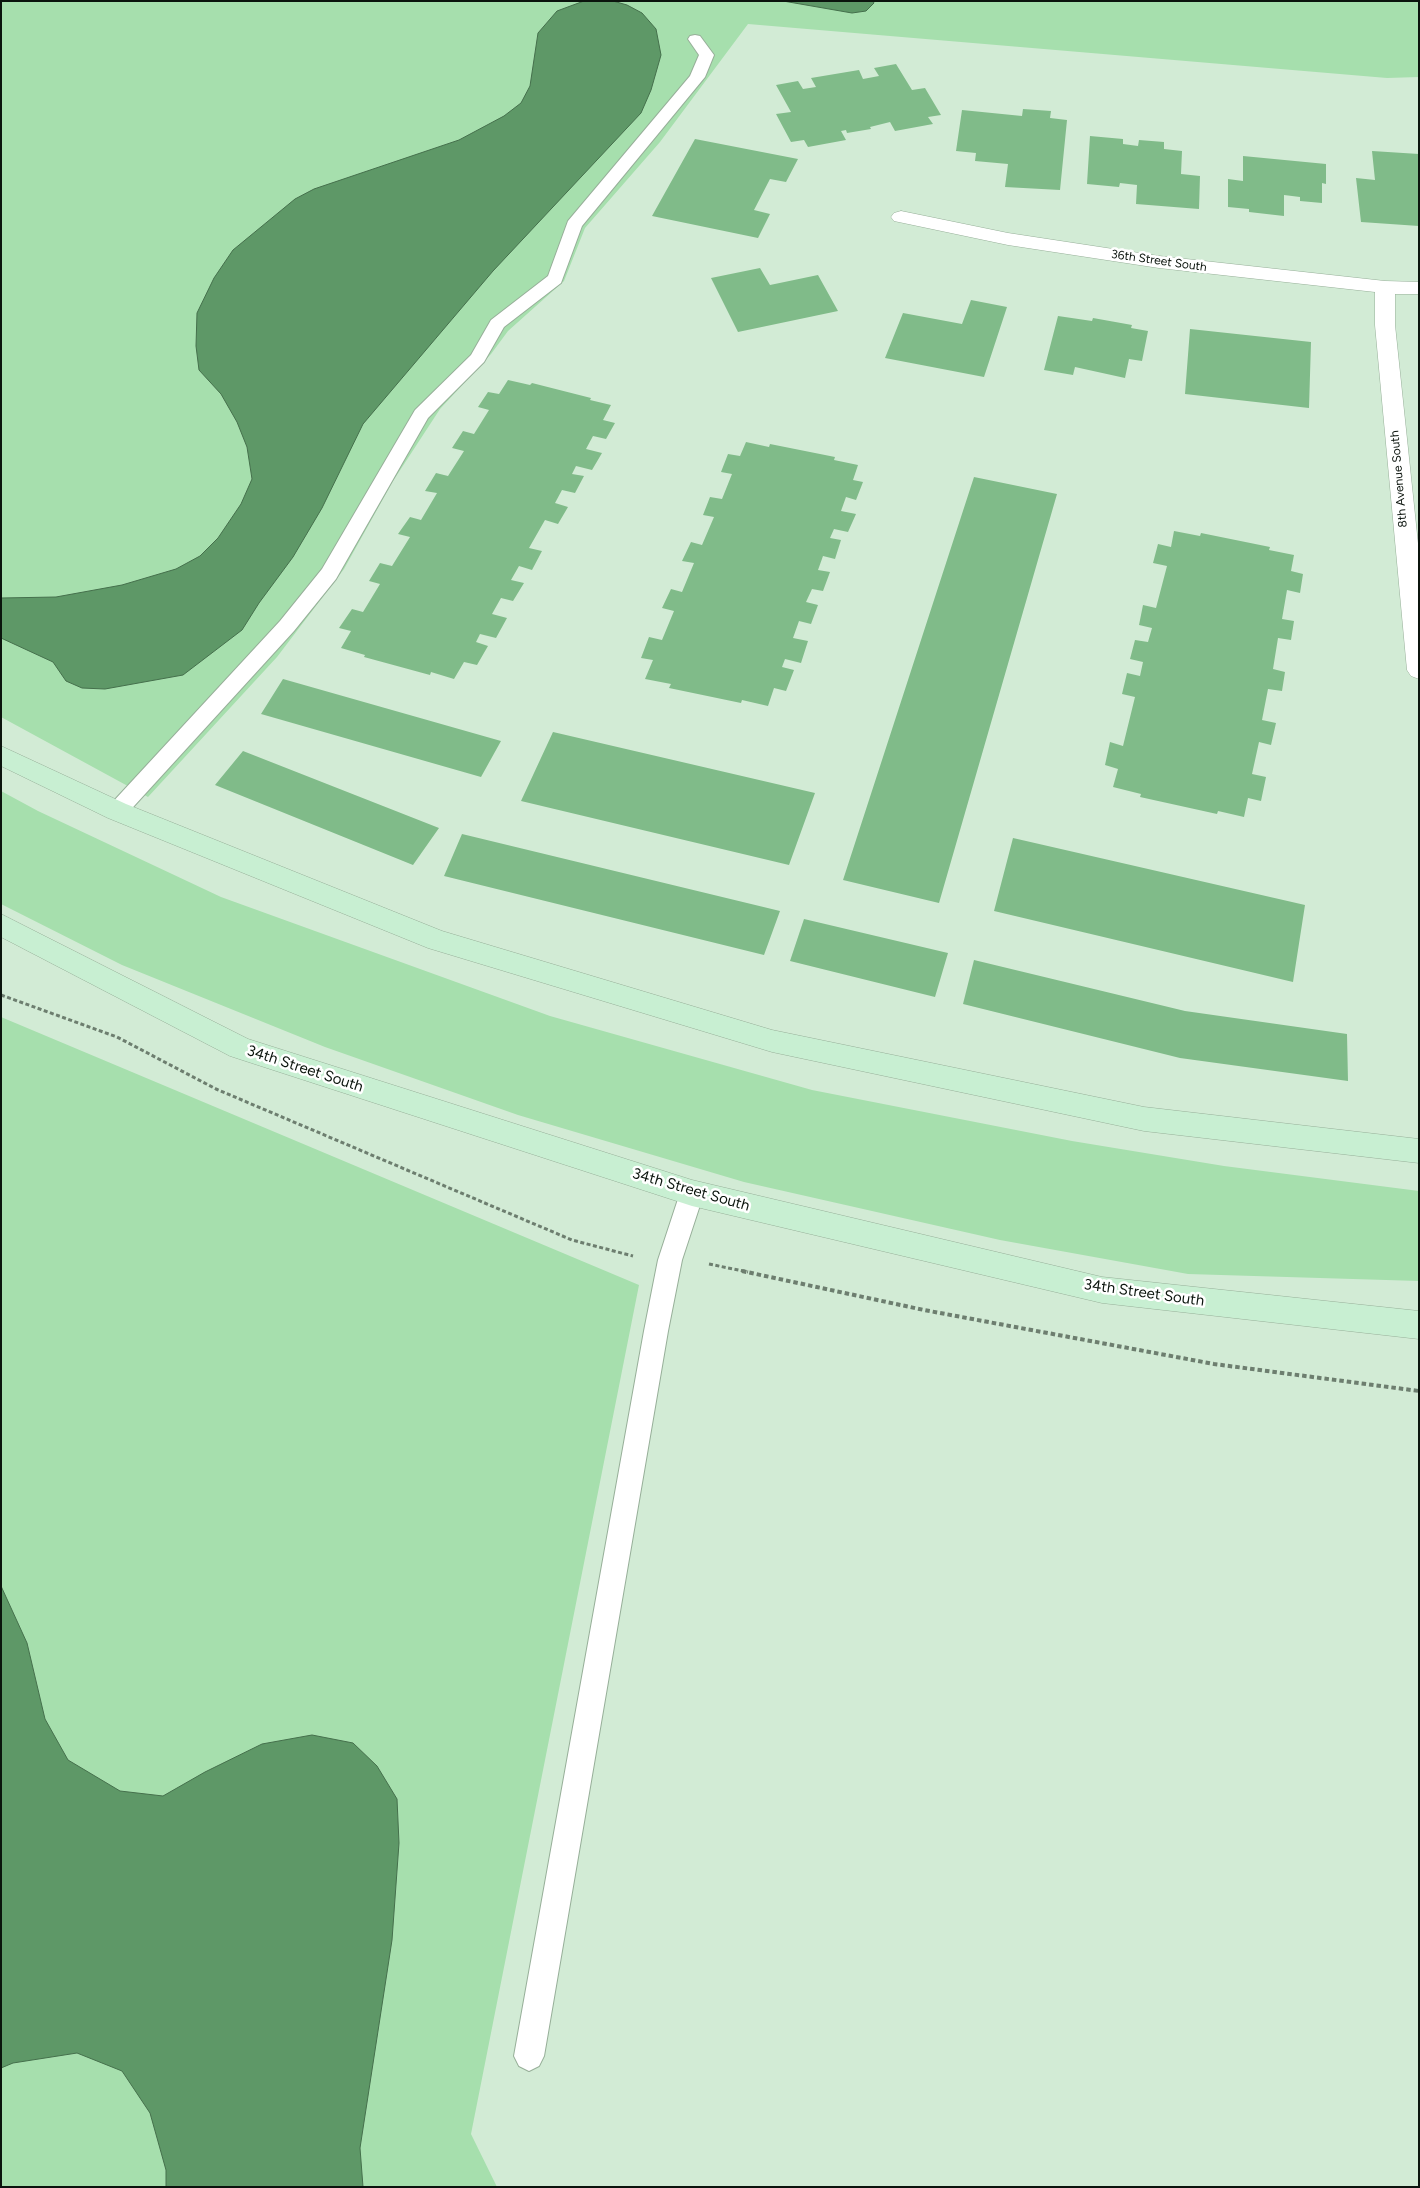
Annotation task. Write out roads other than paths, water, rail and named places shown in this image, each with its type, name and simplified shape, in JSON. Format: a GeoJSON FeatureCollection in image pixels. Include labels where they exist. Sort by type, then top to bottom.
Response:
{"type":"FeatureCollection","features":[{"type":"Feature","properties":{"kind":"main road"},"geometry":{"type":"LineString","coordinates":[[1,755],[117,811],[437,940],[772,1041],[1144,1119],[1419,1151]]}},
{"type":"Feature","properties":{"kind":"main road","name":"34th Street South"},"geometry":{"type":"LineString","coordinates":[[1,926],[240,1048],[692,1193],[1102,1290],[1419,1325]]}},
{"type":"Feature","properties":{"kind":"street","name":"36th Street South"},"geometry":{"type":"LineString","coordinates":[[901,216],[1008,238],[1159,262],[1385,287],[1419,288]]}},
{"type":"Feature","properties":{"kind":"street","name":"8th Avenue South"},"geometry":{"type":"LineString","coordinates":[[1385,287],[1385,325],[1419,670]]}},
{"type":"Feature","properties":{"kind":"lane"},"geometry":{"type":"LineString","coordinates":[[117,811],[287,626],[329,574],[421,414],[478,358],[497,324],[556,279],[574,226],[697,77],[707,54],[696,39]]}},
{"type":"Feature","properties":{"kind":"lane"},"geometry":{"type":"LineString","coordinates":[[529,2056],[656,1331],[670,1260],[692,1193]]}}]}
